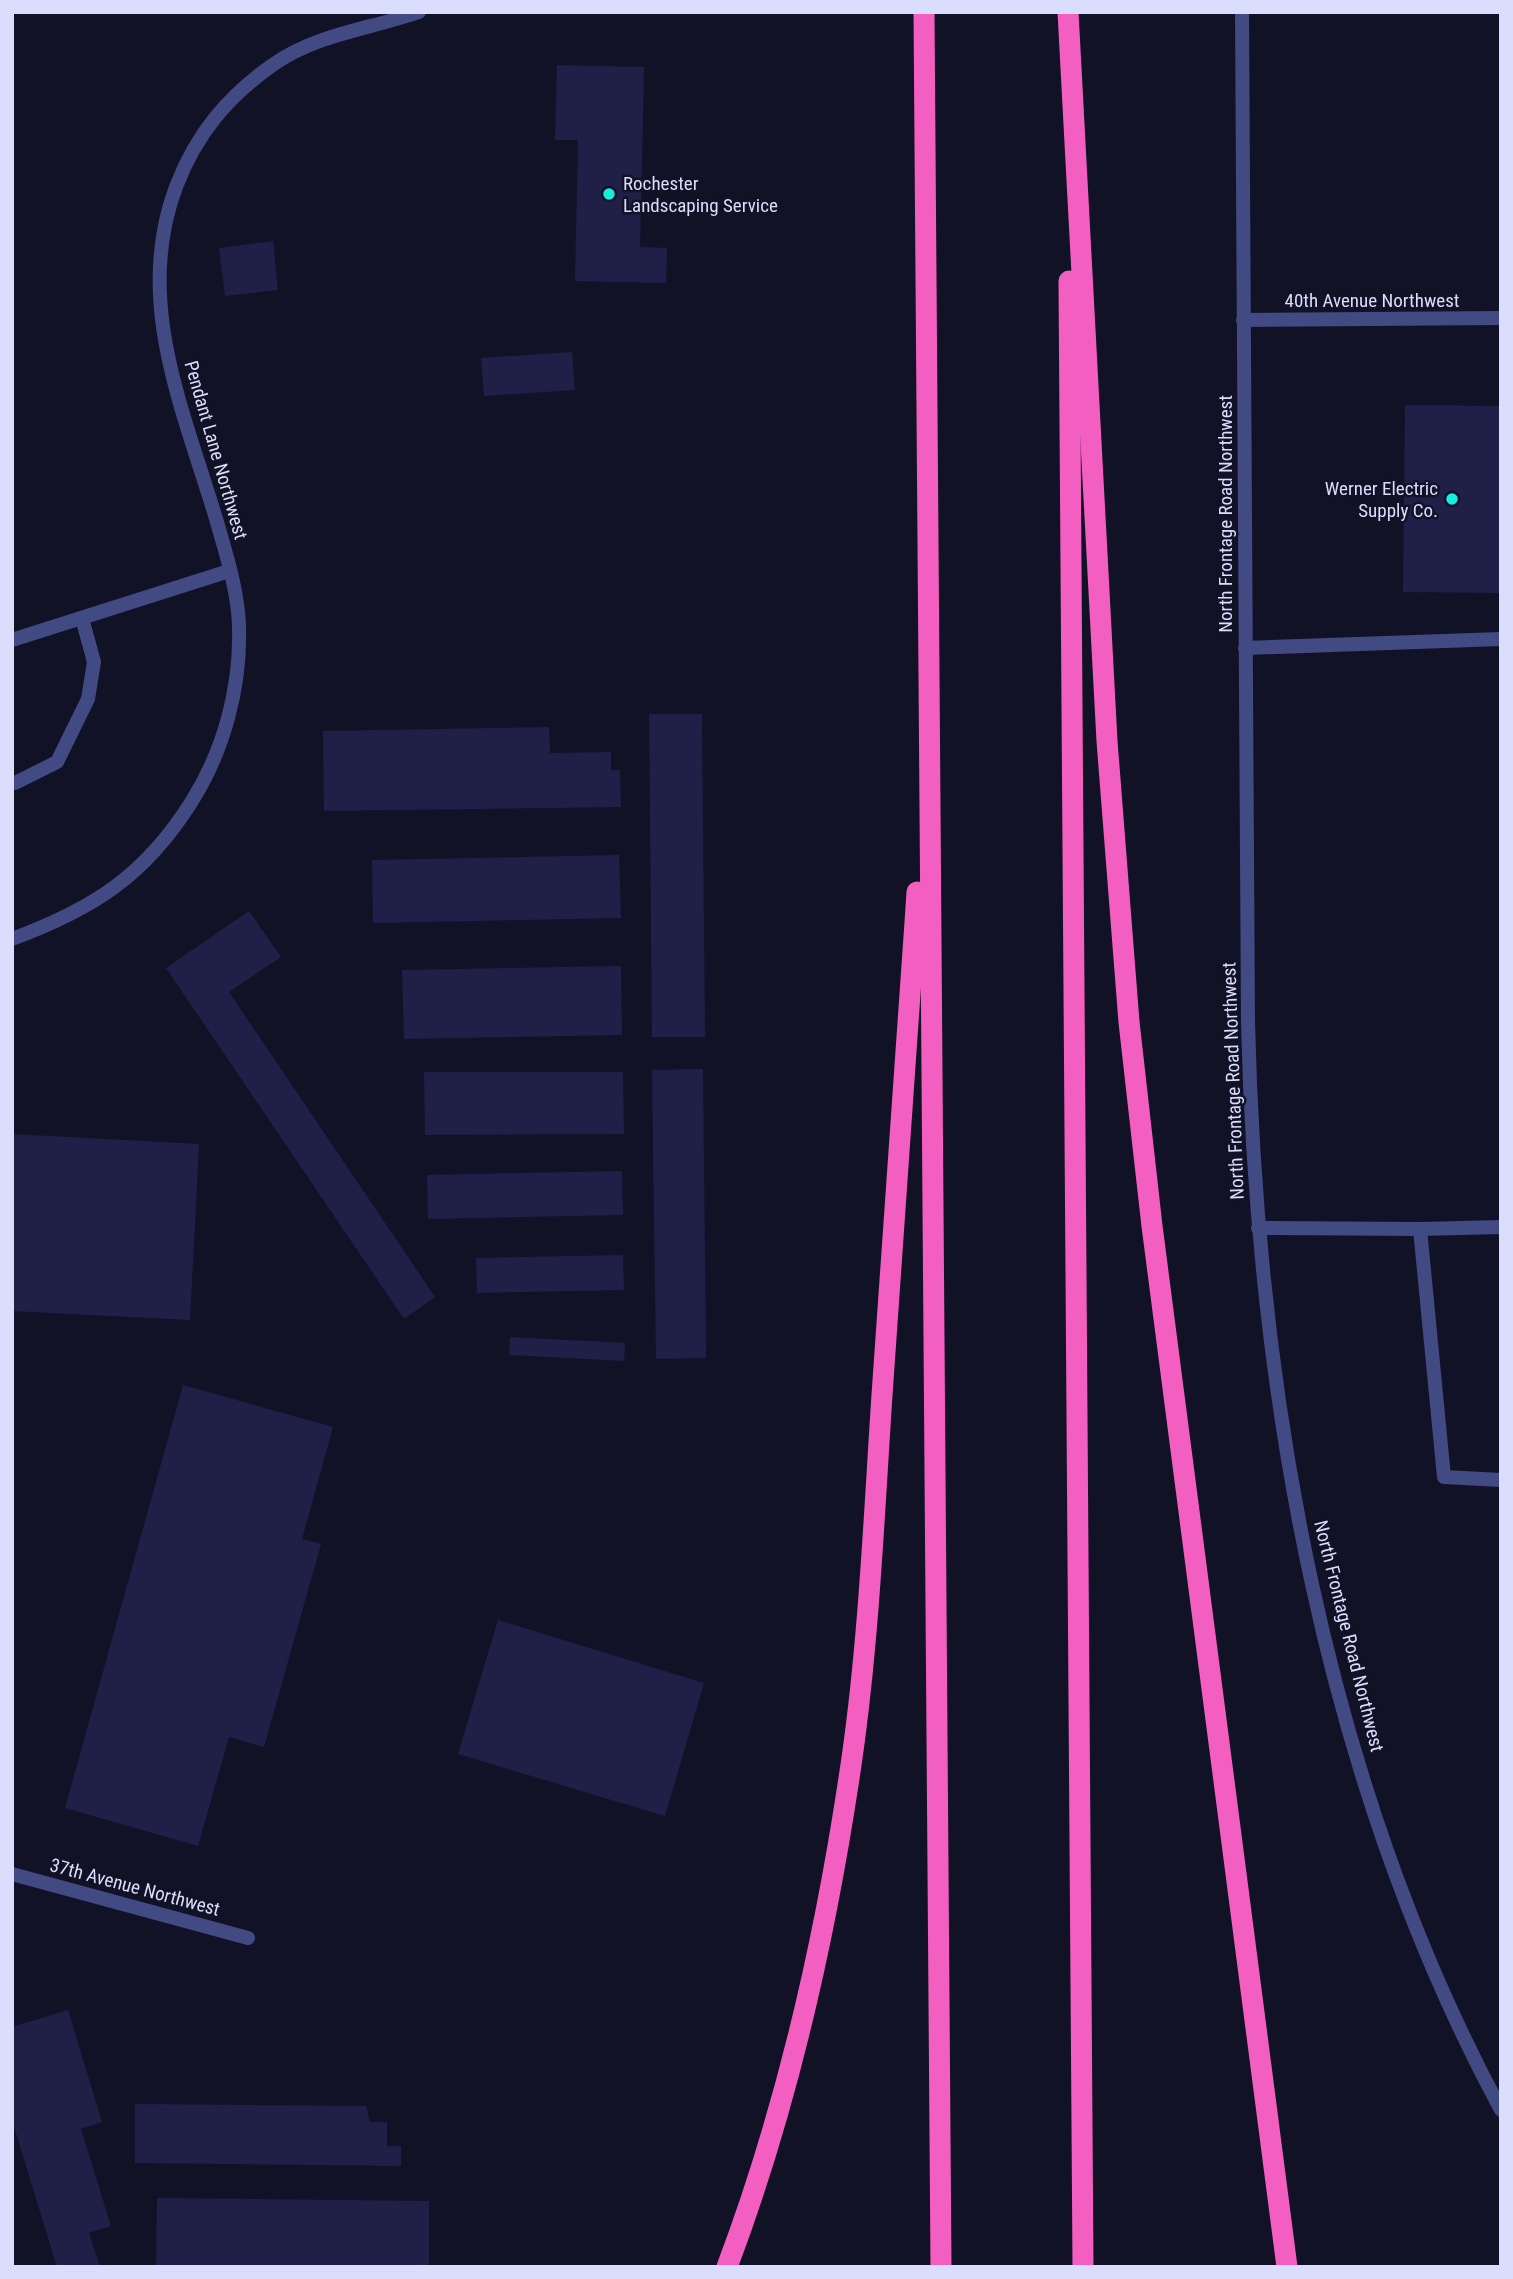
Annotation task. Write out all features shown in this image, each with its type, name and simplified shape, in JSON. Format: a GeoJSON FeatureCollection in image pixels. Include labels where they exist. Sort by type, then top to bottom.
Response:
{"type":"FeatureCollection","features":[{"type":"Feature","properties":{"kind":"highway"},"geometry":{"type":"LineString","coordinates":[[924,12],[940,2267]]}},
{"type":"Feature","properties":{"kind":"highway"},"geometry":{"type":"LineString","coordinates":[[1067,12],[1083,2267]]}},
{"type":"Feature","properties":{"kind":"highway"},"geometry":{"type":"LineString","coordinates":[[1067,12],[1107,741],[1129,1022],[1152,1226],[1287,2267]]}},
{"type":"Feature","properties":{"kind":"highway"},"geometry":{"type":"LineString","coordinates":[[727,2267],[776,2119],[795,2051],[828,1904],[852,1755],[869,1580],[929,730]]}},
{"type":"Feature","properties":{"kind":"street","name":"Pendant Lane Northwest"},"geometry":{"type":"LineString","coordinates":[[12,939],[66,919],[122,883],[173,831],[209,773],[234,701],[239,625],[229,571],[170,366],[158,301],[158,251],[167,210],[186,162],[204,129],[236,93],[276,62],[316,41],[419,12]]}},
{"type":"Feature","properties":{"kind":"street","name":"North Frontage Road Northwest"},"geometry":{"type":"LineString","coordinates":[[1242,12],[1248,1048],[1258,1228],[1290,1466],[1310,1572],[1333,1670],[1372,1802],[1407,1902],[1432,1966],[1501,2110]]}},
{"type":"Feature","properties":{"kind":"street","name":"40th Avenue Northwest"},"geometry":{"type":"LineString","coordinates":[[1243,320],[1501,318]]}},
{"type":"Feature","properties":{"kind":"street"},"geometry":{"type":"LineString","coordinates":[[12,640],[229,571]]}},
{"type":"Feature","properties":{"kind":"street"},"geometry":{"type":"LineString","coordinates":[[15,783],[57,762],[88,699],[94,662],[82,618]]}},
{"type":"Feature","properties":{"kind":"street"},"geometry":{"type":"LineString","coordinates":[[1245,648],[1501,639]]}},
{"type":"Feature","properties":{"kind":"street"},"geometry":{"type":"LineString","coordinates":[[1258,1228],[1501,1227]]}},
{"type":"Feature","properties":{"kind":"street"},"geometry":{"type":"LineString","coordinates":[[1420,1229],[1444,1478],[1501,1480]]}},
{"type":"Feature","properties":{"kind":"street","name":"37th Avenue Northwest"},"geometry":{"type":"LineString","coordinates":[[12,1874],[248,1938]]}},
{"type":"Feature","properties":{"kind":"building","name":"Rochester Landscaping Service"},"geometry":{"type":"Polygon","coordinates":[[[557,65],[644,67],[640,247],[667,248],[666,283],[575,281],[578,140],[555,140],[557,65]]]}},
{"type":"Feature","properties":{"kind":"building"},"geometry":{"type":"Polygon","coordinates":[[[273,241],[278,290],[225,296],[219,248],[273,241]]]}},
{"type":"Feature","properties":{"kind":"building"},"geometry":{"type":"Polygon","coordinates":[[[572,352],[575,390],[484,396],[481,358],[572,352]]]}},
{"type":"Feature","properties":{"kind":"building","name":"Werner Electric Supply Co."},"geometry":{"type":"Polygon","coordinates":[[[1405,405],[1501,406],[1501,593],[1403,592],[1405,405]]]}},
{"type":"Feature","properties":{"kind":"building"},"geometry":{"type":"Polygon","coordinates":[[[649,714],[702,714],[705,1037],[652,1037],[649,714]]]}},
{"type":"Feature","properties":{"kind":"building"},"geometry":{"type":"Polygon","coordinates":[[[549,727],[550,753],[611,752],[611,770],[620,770],[621,807],[324,811],[323,731],[549,727]]]}},
{"type":"Feature","properties":{"kind":"building"},"geometry":{"type":"Polygon","coordinates":[[[619,855],[621,918],[373,923],[372,860],[619,855]]]}},
{"type":"Feature","properties":{"kind":"building"},"geometry":{"type":"Polygon","coordinates":[[[249,911],[281,957],[229,992],[435,1297],[404,1319],[166,968],[249,911]]]}},
{"type":"Feature","properties":{"kind":"building"},"geometry":{"type":"Polygon","coordinates":[[[621,966],[622,1035],[404,1039],[402,970],[621,966]]]}},
{"type":"Feature","properties":{"kind":"building"},"geometry":{"type":"Polygon","coordinates":[[[703,1069],[706,1358],[656,1359],[652,1070],[703,1069]]]}},
{"type":"Feature","properties":{"kind":"building"},"geometry":{"type":"Polygon","coordinates":[[[424,1072],[623,1072],[624,1134],[425,1135],[424,1072]]]}},
{"type":"Feature","properties":{"kind":"building"},"geometry":{"type":"Polygon","coordinates":[[[12,1134],[199,1144],[190,1320],[12,1311],[12,1134]]]}},
{"type":"Feature","properties":{"kind":"building"},"geometry":{"type":"Polygon","coordinates":[[[622,1171],[623,1215],[428,1219],[427,1175],[622,1171]]]}},
{"type":"Feature","properties":{"kind":"building"},"geometry":{"type":"Polygon","coordinates":[[[623,1255],[624,1290],[477,1293],[476,1258],[623,1255]]]}},
{"type":"Feature","properties":{"kind":"building"},"geometry":{"type":"Polygon","coordinates":[[[510,1337],[625,1343],[624,1361],[509,1355],[510,1337]]]}},
{"type":"Feature","properties":{"kind":"building"},"geometry":{"type":"Polygon","coordinates":[[[183,1385],[333,1427],[302,1539],[321,1544],[264,1747],[229,1737],[198,1846],[65,1808],[183,1385]]]}},
{"type":"Feature","properties":{"kind":"building"},"geometry":{"type":"Polygon","coordinates":[[[498,1620],[704,1683],[665,1816],[458,1754],[498,1620]]]}},
{"type":"Feature","properties":{"kind":"building"},"geometry":{"type":"Polygon","coordinates":[[[68,2010],[102,2122],[81,2129],[111,2226],[89,2233],[100,2267],[57,2267],[12,2120],[12,2027],[68,2010]]]}},
{"type":"Feature","properties":{"kind":"building"},"geometry":{"type":"Polygon","coordinates":[[[135,2104],[366,2106],[370,2122],[387,2122],[387,2146],[401,2146],[401,2166],[135,2163],[135,2104]]]}},
{"type":"Feature","properties":{"kind":"building"},"geometry":{"type":"Polygon","coordinates":[[[157,2198],[429,2201],[429,2267],[156,2267],[157,2198]]]}},
{"type":"Feature","properties":{"kind":"place","name":"Rochester Landscaping Service"},"geometry":{"type":"Point","coordinates":[609,194]}},
{"type":"Feature","properties":{"kind":"place","name":"Werner Electric Supply Co."},"geometry":{"type":"Point","coordinates":[1452,499]}}]}
